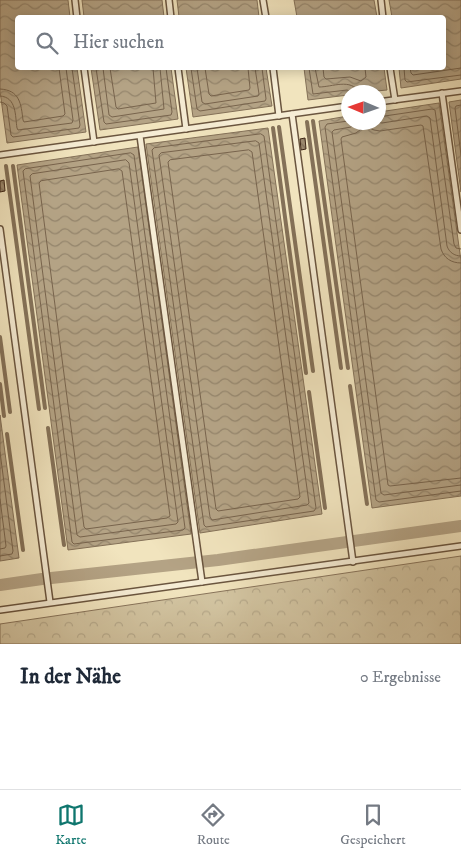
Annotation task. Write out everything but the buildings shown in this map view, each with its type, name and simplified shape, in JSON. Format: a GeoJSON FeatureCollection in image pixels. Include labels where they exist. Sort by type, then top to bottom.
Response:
{"type":"FeatureCollection","features":[{"type":"Feature","properties":{"kind":"lane"},"geometry":{"type":"LineString","coordinates":[[75,0],[77,15]]}},
{"type":"Feature","properties":{"kind":"lane"},"geometry":{"type":"LineString","coordinates":[[168,0],[170,15]]}},
{"type":"Feature","properties":{"kind":"lane"},"geometry":{"type":"LineString","coordinates":[[263,0],[266,15]]}},
{"type":"Feature","properties":{"kind":"lane"},"geometry":{"type":"LineString","coordinates":[[381,0],[383,15]]}},
{"type":"Feature","properties":{"kind":"lane"},"geometry":{"type":"LineString","coordinates":[[84,70],[94,142]]}},
{"type":"Feature","properties":{"kind":"lane"},"geometry":{"type":"LineString","coordinates":[[178,70],[186,129]]}},
{"type":"Feature","properties":{"kind":"lane"},"geometry":{"type":"LineString","coordinates":[[273,70],[279,116]]}},
{"type":"Feature","properties":{"kind":"lane"},"geometry":{"type":"LineString","coordinates":[[390,70],[395,100]]}},
{"type":"Feature","properties":{"kind":"lane"},"geometry":{"type":"LineString","coordinates":[[386,101],[461,91]]}},
{"type":"Feature","properties":{"kind":"lane"},"geometry":{"type":"LineString","coordinates":[[442,94],[461,230]]}},
{"type":"Feature","properties":{"kind":"lane"},"geometry":{"type":"LineString","coordinates":[[0,155],[341,107]]}},
{"type":"Feature","properties":{"kind":"lane"},"geometry":{"type":"LineString","coordinates":[[292,114],[353,562]]}},
{"type":"Feature","properties":{"kind":"lane"},"geometry":{"type":"LineString","coordinates":[[140,136],[202,582]]}},
{"type":"Feature","properties":{"kind":"lane"},"geometry":{"type":"LineString","coordinates":[[0,229],[50,602]]}},
{"type":"Feature","properties":{"kind":"lane"},"geometry":{"type":"LineString","coordinates":[[0,610],[461,546]]}},
{"type":"Feature","properties":{"kind":"green space"},"geometry":{"type":"Polygon","coordinates":[[[461,556],[461,644],[0,644],[0,624],[461,556]]]}},
{"type":"Feature","properties":{"kind":"water"},"geometry":{"type":"Polygon","coordinates":[[[0,0],[68,0],[70,15],[15,15],[15,70],[77,70],[86,132],[7,143],[0,91],[0,0]]]}},
{"type":"Feature","properties":{"kind":"water"},"geometry":{"type":"Polygon","coordinates":[[[82,0],[162,0],[164,15],[84,15],[82,0]]]}},
{"type":"Feature","properties":{"kind":"water"},"geometry":{"type":"Polygon","coordinates":[[[177,0],[257,0],[259,15],[179,15],[177,0]]]}},
{"type":"Feature","properties":{"kind":"water"},"geometry":{"type":"Polygon","coordinates":[[[294,0],[374,0],[377,15],[297,15],[294,0]]]}},
{"type":"Feature","properties":{"kind":"water"},"geometry":{"type":"Polygon","coordinates":[[[389,0],[461,0],[461,79],[401,88],[399,70],[446,70],[446,15],[392,15],[389,0]]]}},
{"type":"Feature","properties":{"kind":"water"},"geometry":{"type":"Polygon","coordinates":[[[91,70],[171,70],[178,119],[100,130],[91,70]]]}},
{"type":"Feature","properties":{"kind":"water"},"geometry":{"type":"Polygon","coordinates":[[[186,70],[266,70],[272,106],[193,117],[186,70]]]}},
{"type":"Feature","properties":{"kind":"water"},"geometry":{"type":"Polygon","coordinates":[[[304,70],[384,70],[387,90],[386,85],[341,85],[341,96],[308,100],[304,70]]]}},
{"type":"Feature","properties":{"kind":"water"},"geometry":{"type":"Polygon","coordinates":[[[461,100],[461,192],[449,102],[461,100]]]}},
{"type":"Feature","properties":{"kind":"water"},"geometry":{"type":"Polygon","coordinates":[[[439,103],[461,261],[461,496],[372,508],[319,121],[341,117],[341,130],[386,130],[386,111],[439,103]]]}},
{"type":"Feature","properties":{"kind":"water"},"geometry":{"type":"Polygon","coordinates":[[[268,128],[322,514],[200,533],[146,144],[268,128]]]}},
{"type":"Feature","properties":{"kind":"water"},"geometry":{"type":"Polygon","coordinates":[[[138,147],[191,534],[68,550],[17,165],[138,147]]]}},
{"type":"Feature","properties":{"kind":"water"},"geometry":{"type":"Polygon","coordinates":[[[0,415],[19,558],[0,561],[0,415]]]}},
{"type":"Feature","properties":{"kind":"waterway"},"geometry":{"type":"LineString","coordinates":[[313,121],[348,368]]}},
{"type":"Feature","properties":{"kind":"waterway"},"geometry":{"type":"LineString","coordinates":[[307,122],[341,368]]}},
{"type":"Feature","properties":{"kind":"waterway"},"geometry":{"type":"LineString","coordinates":[[279,127],[313,371]]}},
{"type":"Feature","properties":{"kind":"waterway"},"geometry":{"type":"LineString","coordinates":[[273,128],[306,373]]}},
{"type":"Feature","properties":{"kind":"waterway"},"geometry":{"type":"LineString","coordinates":[[6,166],[39,409]]}},
{"type":"Feature","properties":{"kind":"waterway"},"geometry":{"type":"LineString","coordinates":[[13,166],[45,408]]}},
{"type":"Feature","properties":{"kind":"waterway"},"geometry":{"type":"LineString","coordinates":[[0,337],[10,412]]}},
{"type":"Feature","properties":{"kind":"waterway"},"geometry":{"type":"LineString","coordinates":[[0,384],[4,416]]}},
{"type":"Feature","properties":{"kind":"waterway"},"geometry":{"type":"LineString","coordinates":[[350,386],[367,504]]}},
{"type":"Feature","properties":{"kind":"waterway"},"geometry":{"type":"LineString","coordinates":[[309,392],[325,508]]}},
{"type":"Feature","properties":{"kind":"waterway"},"geometry":{"type":"LineString","coordinates":[[48,428],[64,545]]}},
{"type":"Feature","properties":{"kind":"waterway"},"geometry":{"type":"LineString","coordinates":[[7,434],[23,550]]}},
{"type":"Feature","properties":{"kind":"waterway"},"geometry":{"type":"LineString","coordinates":[[0,585],[218,560],[461,526]]}}]}
